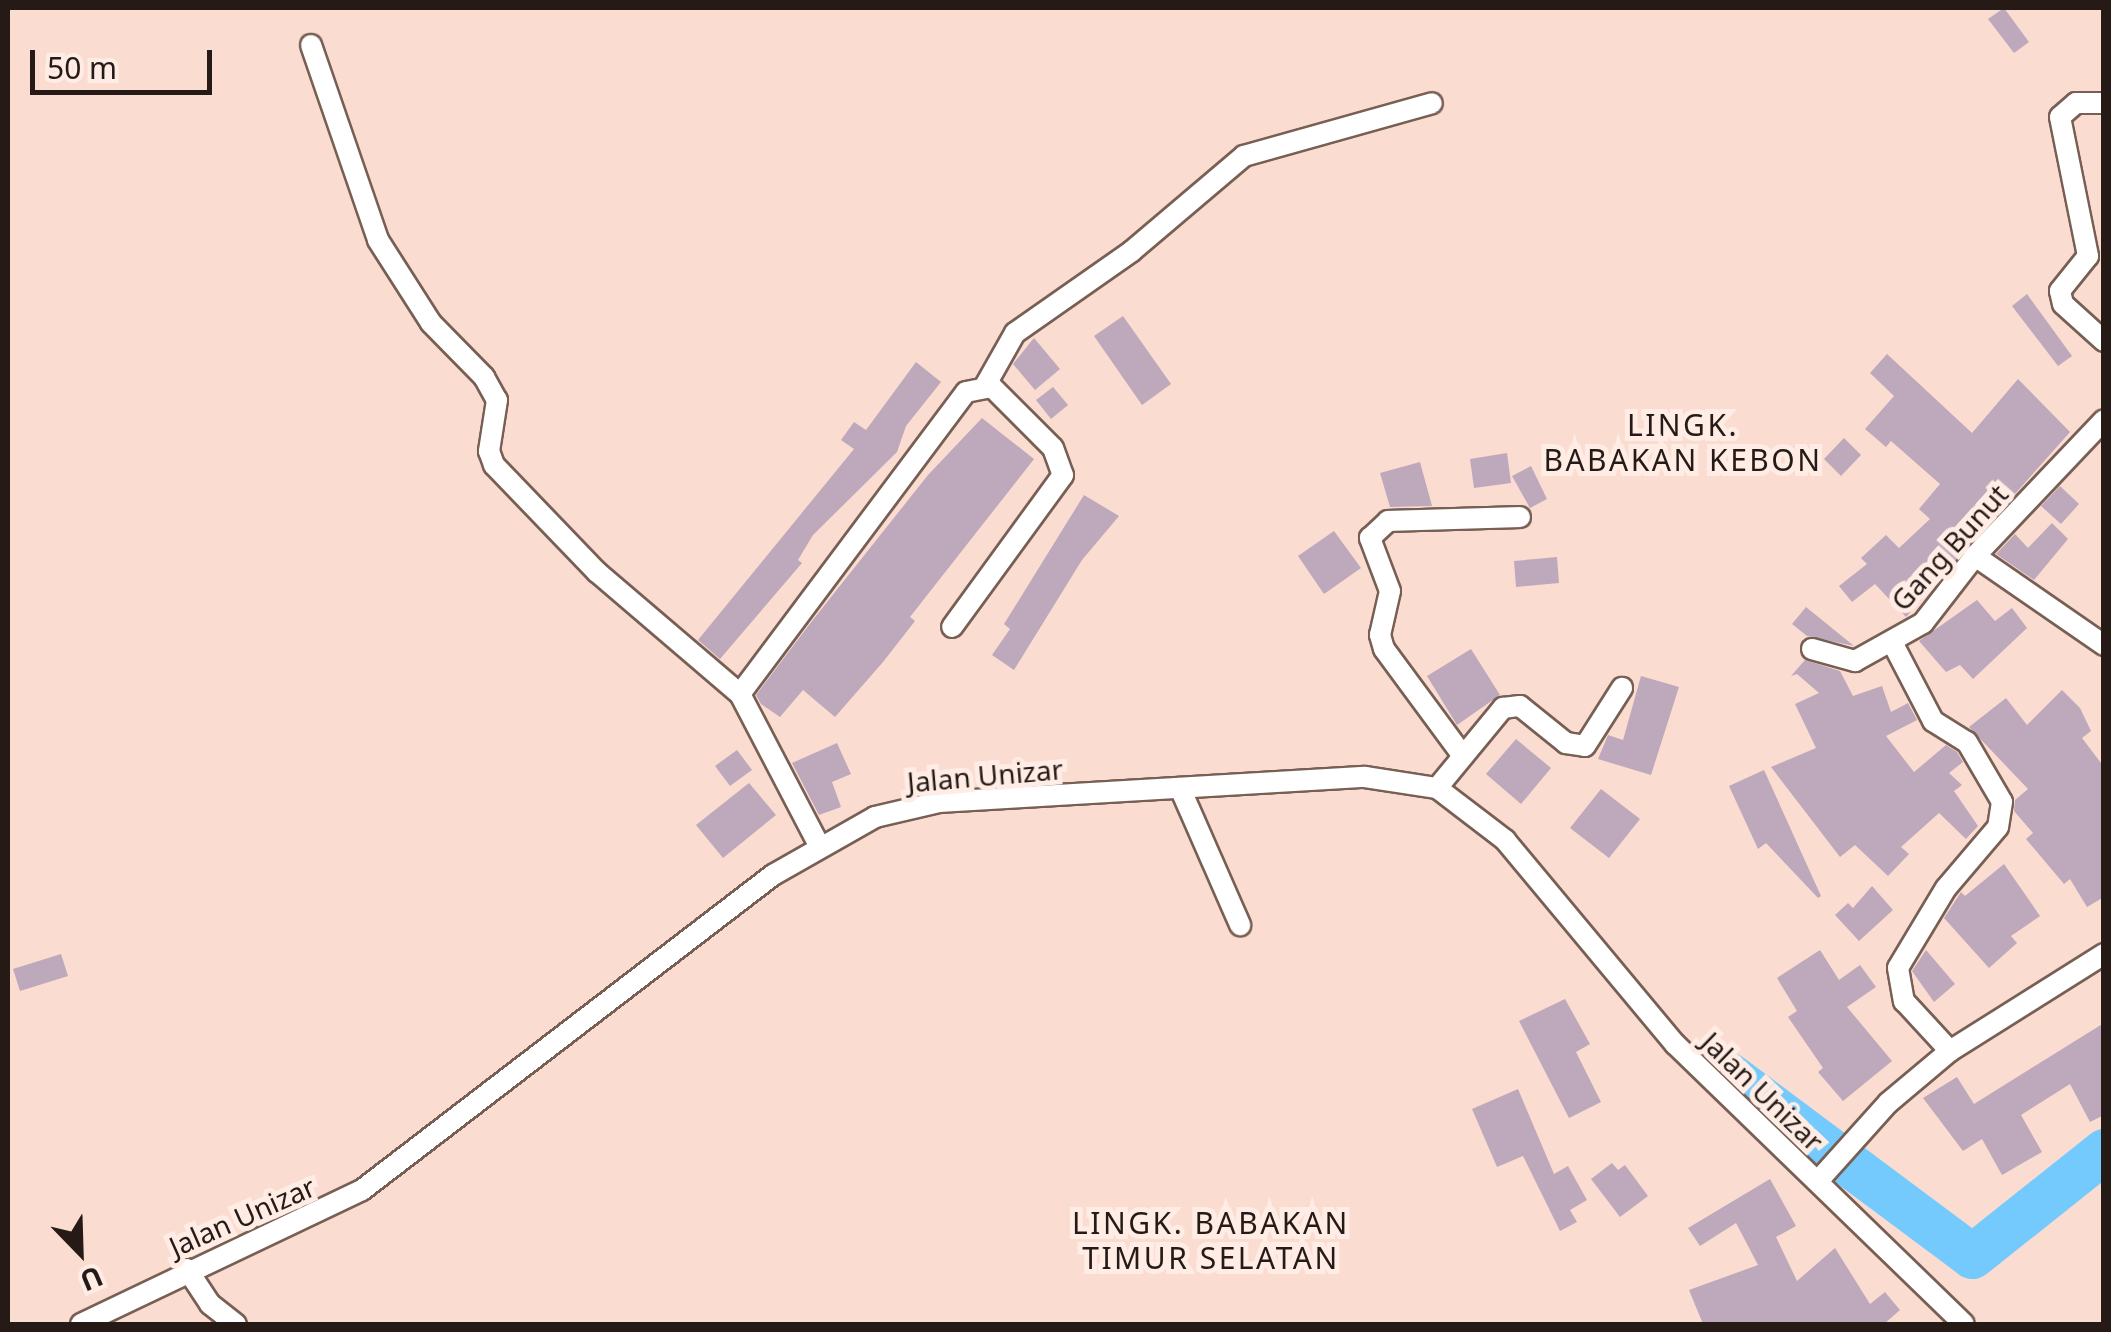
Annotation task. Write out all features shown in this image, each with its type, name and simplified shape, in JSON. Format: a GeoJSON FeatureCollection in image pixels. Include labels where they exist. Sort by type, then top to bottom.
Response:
{"type":"FeatureCollection","features":[{"type":"Feature","properties":{"kind":"street"},"geometry":{"type":"LineString","coordinates":[[311,44],[378,240],[431,323],[484,377],[497,400],[490,446],[494,464],[598,572],[740,694],[819,845]]}},
{"type":"Feature","properties":{"kind":"street"},"geometry":{"type":"LineString","coordinates":[[740,694],[966,392],[985,386],[1015,332],[1160,229],[1244,156],[1432,102]]}},
{"type":"Feature","properties":{"kind":"street"},"geometry":{"type":"LineString","coordinates":[[2104,103],[2076,103],[2060,117],[2088,256],[2063,282],[2060,298],[2104,341]]}},
{"type":"Feature","properties":{"kind":"street"},"geometry":{"type":"LineString","coordinates":[[952,626],[1063,476],[1053,448],[985,386]]}},
{"type":"Feature","properties":{"kind":"street","name":"Gang Bunut"},"geometry":{"type":"LineString","coordinates":[[1812,649],[1848,662],[1893,644],[1923,622],[1975,556],[2104,420]]}},
{"type":"Feature","properties":{"kind":"street"},"geometry":{"type":"LineString","coordinates":[[1520,518],[1388,522],[1370,538],[1390,591],[1380,635],[1384,649],[1451,770],[1512,705],[1566,743],[1588,745],[1622,688]]}},
{"type":"Feature","properties":{"kind":"street"},"geometry":{"type":"LineString","coordinates":[[1975,556],[2104,645]]}},
{"type":"Feature","properties":{"kind":"street"},"geometry":{"type":"LineString","coordinates":[[1893,644],[1933,721],[1967,742],[2002,802],[1998,826],[1946,888],[1898,968],[1904,1001],[1950,1051]]}},
{"type":"Feature","properties":{"kind":"street","name":"Jalan Unizar"},"geometry":{"type":"LineString","coordinates":[[81,1324],[187,1269],[290,1230],[362,1190],[819,845],[904,808],[1451,770],[1675,1044],[1964,1324]]}},
{"type":"Feature","properties":{"kind":"street"},"geometry":{"type":"LineString","coordinates":[[1180,788],[1240,925]]}},
{"type":"Feature","properties":{"kind":"street"},"geometry":{"type":"LineString","coordinates":[[1818,1180],[1950,1051],[2104,954]]}},
{"type":"Feature","properties":{"kind":"street"},"geometry":{"type":"LineString","coordinates":[[187,1269],[205,1298],[236,1324]]}},
{"type":"Feature","properties":{"kind":"building"},"geometry":{"type":"Polygon","coordinates":[[[2004,8],[2029,42],[2014,53],[1988,19],[2004,8]]]}},
{"type":"Feature","properties":{"kind":"building"},"geometry":{"type":"Polygon","coordinates":[[[2027,294],[2072,356],[2058,366],[2012,306],[2027,294]]]}},
{"type":"Feature","properties":{"kind":"building"},"geometry":{"type":"Polygon","coordinates":[[[1123,316],[1171,384],[1142,405],[1094,336],[1123,316]]]}},
{"type":"Feature","properties":{"kind":"building"},"geometry":{"type":"Polygon","coordinates":[[[1034,338],[1060,369],[1035,390],[1013,364],[1034,338]]]}},
{"type":"Feature","properties":{"kind":"building"},"geometry":{"type":"Polygon","coordinates":[[[1887,354],[1972,433],[2018,379],[2070,432],[1906,617],[1875,584],[1852,602],[1839,586],[1867,564],[1861,558],[1886,535],[1899,548],[1930,519],[1919,509],[1940,484],[1891,441],[1886,447],[1865,429],[1894,396],[1870,373],[1887,354]]]}},
{"type":"Feature","properties":{"kind":"building"},"geometry":{"type":"Polygon","coordinates":[[[916,362],[941,382],[906,426],[897,452],[813,535],[798,560],[802,563],[720,659],[698,640],[854,449],[841,440],[854,422],[866,430],[916,362]]]}},
{"type":"Feature","properties":{"kind":"building"},"geometry":{"type":"Polygon","coordinates":[[[1053,387],[1068,405],[1051,419],[1036,400],[1053,387]]]}},
{"type":"Feature","properties":{"kind":"building"},"geometry":{"type":"Polygon","coordinates":[[[982,418],[1034,459],[910,617],[915,621],[835,717],[803,690],[780,717],[761,704],[756,695],[812,621],[928,475],[982,418]]]}},
{"type":"Feature","properties":{"kind":"building"},"geometry":{"type":"Polygon","coordinates":[[[1844,438],[1861,455],[1841,476],[1824,459],[1844,438]]]}},
{"type":"Feature","properties":{"kind":"building"},"geometry":{"type":"Polygon","coordinates":[[[1507,453],[1511,483],[1474,488],[1470,459],[1507,453]]]}},
{"type":"Feature","properties":{"kind":"building"},"geometry":{"type":"Polygon","coordinates":[[[1420,462],[1432,506],[1390,507],[1380,473],[1420,462]]]}},
{"type":"Feature","properties":{"kind":"building"},"geometry":{"type":"Polygon","coordinates":[[[1531,466],[1547,499],[1530,508],[1512,476],[1531,466]]]}},
{"type":"Feature","properties":{"kind":"building"},"geometry":{"type":"Polygon","coordinates":[[[2060,486],[2079,504],[2061,524],[2041,506],[2060,486]]]}},
{"type":"Feature","properties":{"kind":"building"},"geometry":{"type":"Polygon","coordinates":[[[1084,495],[1119,516],[1082,560],[1014,670],[992,655],[1010,629],[1004,624],[1084,495]]]}},
{"type":"Feature","properties":{"kind":"building"},"geometry":{"type":"Polygon","coordinates":[[[2052,523],[2068,539],[2034,580],[1996,554],[2015,534],[2028,548],[2052,523]]]}},
{"type":"Feature","properties":{"kind":"building"},"geometry":{"type":"Polygon","coordinates":[[[1334,531],[1361,568],[1324,594],[1298,556],[1334,531]]]}},
{"type":"Feature","properties":{"kind":"building"},"geometry":{"type":"Polygon","coordinates":[[[1557,557],[1559,583],[1516,587],[1514,561],[1557,557]]]}},
{"type":"Feature","properties":{"kind":"building"},"geometry":{"type":"Polygon","coordinates":[[[1977,600],[1995,621],[2012,608],[2027,628],[1973,679],[1960,665],[1946,672],[1919,641],[1977,600]]]}},
{"type":"Feature","properties":{"kind":"building"},"geometry":{"type":"Polygon","coordinates":[[[1806,607],[1854,646],[1807,636],[1792,624],[1806,607]]]}},
{"type":"Feature","properties":{"kind":"building"},"geometry":{"type":"Polygon","coordinates":[[[1471,649],[1500,695],[1457,725],[1427,676],[1471,649]]]}},
{"type":"Feature","properties":{"kind":"building"},"geometry":{"type":"Polygon","coordinates":[[[1805,660],[1840,671],[1853,696],[1882,686],[1891,712],[1908,703],[1917,720],[1886,736],[1914,772],[1946,745],[1957,752],[1963,762],[1949,773],[1962,785],[1954,791],[1978,826],[1966,839],[1939,813],[1901,847],[1909,854],[1888,876],[1855,845],[1840,857],[1771,767],[1816,748],[1795,704],[1819,693],[1797,674],[1791,676],[1805,660]]]}},
{"type":"Feature","properties":{"kind":"building"},"geometry":{"type":"Polygon","coordinates":[[[1641,676],[1679,687],[1651,775],[1598,759],[1608,735],[1623,740],[1641,676]]]}},
{"type":"Feature","properties":{"kind":"building"},"geometry":{"type":"Polygon","coordinates":[[[2062,690],[2080,708],[2091,731],[2082,738],[2104,767],[2104,897],[2087,907],[2070,879],[2064,884],[2026,839],[2033,833],[2014,811],[2015,800],[2028,789],[1969,727],[2006,698],[2027,725],[2062,690]]]}},
{"type":"Feature","properties":{"kind":"building"},"geometry":{"type":"Polygon","coordinates":[[[1516,739],[1551,768],[1521,804],[1486,774],[1516,739]]]}},
{"type":"Feature","properties":{"kind":"building"},"geometry":{"type":"Polygon","coordinates":[[[837,743],[851,774],[832,782],[841,807],[819,815],[792,763],[837,743]]]}},
{"type":"Feature","properties":{"kind":"building"},"geometry":{"type":"Polygon","coordinates":[[[737,750],[752,770],[730,786],[715,766],[737,750]]]}},
{"type":"Feature","properties":{"kind":"building"},"geometry":{"type":"Polygon","coordinates":[[[1764,770],[1821,896],[1818,898],[1766,843],[1758,849],[1729,786],[1764,770]]]}},
{"type":"Feature","properties":{"kind":"building"},"geometry":{"type":"Polygon","coordinates":[[[749,783],[776,815],[723,858],[696,825],[749,783]]]}},
{"type":"Feature","properties":{"kind":"building"},"geometry":{"type":"Polygon","coordinates":[[[1601,789],[1640,819],[1609,858],[1570,828],[1601,789]]]}},
{"type":"Feature","properties":{"kind":"building"},"geometry":{"type":"Polygon","coordinates":[[[2004,864],[2040,916],[2011,936],[2017,943],[1989,968],[1944,918],[1961,892],[1965,896],[2004,864]]]}},
{"type":"Feature","properties":{"kind":"building"},"geometry":{"type":"Polygon","coordinates":[[[1872,886],[1893,910],[1859,941],[1835,915],[1848,903],[1853,908],[1872,886]]]}},
{"type":"Feature","properties":{"kind":"building"},"geometry":{"type":"Polygon","coordinates":[[[1820,950],[1839,980],[1860,965],[1876,987],[1847,1007],[1892,1061],[1843,1101],[1818,1072],[1823,1068],[1788,1017],[1797,1011],[1777,978],[1820,950]]]}},
{"type":"Feature","properties":{"kind":"building"},"geometry":{"type":"Polygon","coordinates":[[[1926,950],[1955,984],[1934,1002],[1912,971],[1926,950]]]}},
{"type":"Feature","properties":{"kind":"building"},"geometry":{"type":"Polygon","coordinates":[[[61,954],[68,976],[20,991],[13,969],[61,954]]]}},
{"type":"Feature","properties":{"kind":"building"},"geometry":{"type":"Polygon","coordinates":[[[1565,999],[1590,1044],[1576,1052],[1601,1102],[1569,1118],[1519,1021],[1565,999]]]}},
{"type":"Feature","properties":{"kind":"building"},"geometry":{"type":"Polygon","coordinates":[[[2104,1023],[2104,1115],[2090,1122],[2070,1084],[2021,1115],[2042,1152],[2002,1175],[1982,1139],[1963,1151],[1923,1098],[1957,1077],[1974,1104],[2104,1023]]]}},
{"type":"Feature","properties":{"kind":"building"},"geometry":{"type":"Polygon","coordinates":[[[1518,1089],[1554,1174],[1568,1166],[1587,1200],[1570,1210],[1577,1222],[1560,1231],[1523,1156],[1497,1167],[1472,1109],[1518,1089]]]}},
{"type":"Feature","properties":{"kind":"building"},"geometry":{"type":"Polygon","coordinates":[[[1612,1163],[1618,1170],[1625,1165],[1648,1196],[1620,1217],[1591,1179],[1612,1163]]]}},
{"type":"Feature","properties":{"kind":"building"},"geometry":{"type":"Polygon","coordinates":[[[1770,1179],[1796,1226],[1776,1237],[1797,1281],[1835,1248],[1870,1304],[1885,1292],[1900,1310],[1884,1324],[1703,1324],[1689,1290],[1758,1265],[1736,1223],[1700,1246],[1688,1228],[1770,1179]]]}},
{"type":"Feature","properties":{"kind":"waterway"},"geometry":{"type":"LineString","coordinates":[[1728,1074],[1972,1256],[2104,1151]]}},
{"type":"Feature","properties":{"kind":"district","name":"LINGK. BABAKAN KEBON"},"geometry":{"type":"Point","coordinates":[1683,442]}},
{"type":"Feature","properties":{"kind":"district","name":"LINGK. BABAKAN TIMUR SELATAN"},"geometry":{"type":"Point","coordinates":[1211,1240]}}]}
